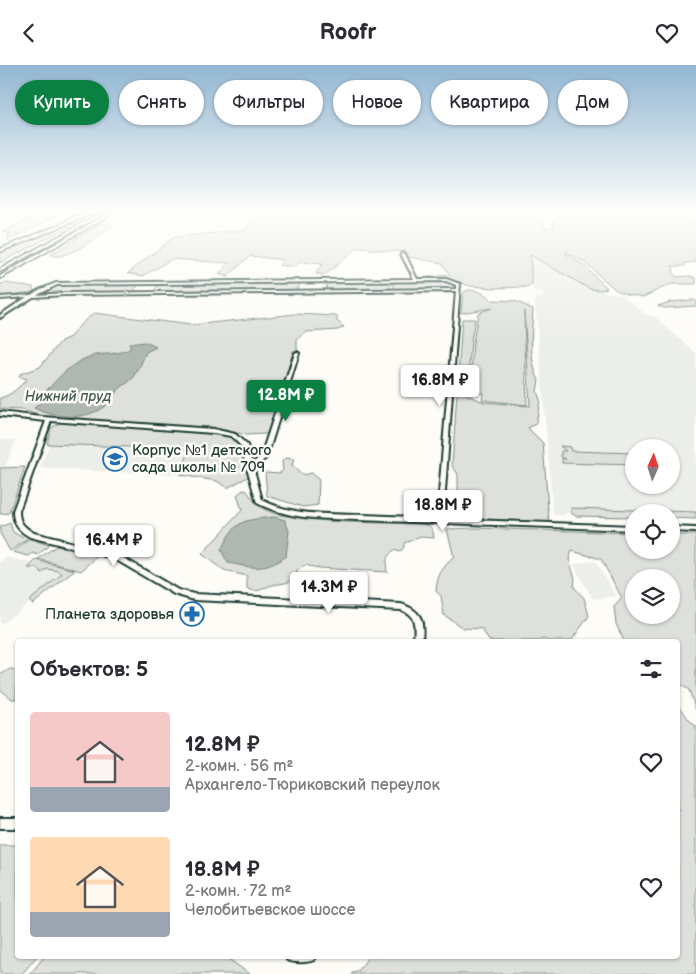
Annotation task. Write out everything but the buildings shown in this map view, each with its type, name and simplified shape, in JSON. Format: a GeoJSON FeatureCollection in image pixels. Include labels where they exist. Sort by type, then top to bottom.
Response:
{"type":"FeatureCollection","features":[{"type":"Feature","properties":{"kind":"highway"},"geometry":{"type":"LineString","coordinates":[[1,265],[20,254]]}},
{"type":"Feature","properties":{"kind":"highway"},"geometry":{"type":"LineString","coordinates":[[0,271],[30,254]]}},
{"type":"Feature","properties":{"kind":"main road"},"geometry":{"type":"LineString","coordinates":[[0,278],[40,254]]}},
{"type":"Feature","properties":{"kind":"street"},"geometry":{"type":"LineString","coordinates":[[403,254],[416,280]]}},
{"type":"Feature","properties":{"kind":"street"},"geometry":{"type":"LineString","coordinates":[[0,317],[33,295],[56,284],[453,280],[458,284],[458,290],[440,521]]}},
{"type":"Feature","properties":{"kind":"street"},"geometry":{"type":"LineString","coordinates":[[294,292],[302,285],[297,281]]}},
{"type":"Feature","properties":{"kind":"street"},"geometry":{"type":"LineString","coordinates":[[130,294],[140,285],[137,282]]}},
{"type":"Feature","properties":{"kind":"street"},"geometry":{"type":"LineString","coordinates":[[0,298],[33,295],[458,290]]}},
{"type":"Feature","properties":{"kind":"street"},"geometry":{"type":"LineString","coordinates":[[14,297],[20,298],[23,301]]}},
{"type":"Feature","properties":{"kind":"street"},"geometry":{"type":"LineString","coordinates":[[249,465],[256,464],[264,457],[296,353]]}},
{"type":"Feature","properties":{"kind":"street"},"geometry":{"type":"LineString","coordinates":[[0,413],[50,420],[225,433],[240,439],[259,501],[279,509],[299,513],[440,521],[625,528]]}},
{"type":"Feature","properties":{"kind":"street"},"geometry":{"type":"LineString","coordinates":[[50,420],[16,511],[16,520],[24,531],[32,535],[120,558],[176,591],[194,597],[401,607],[409,609],[417,617],[420,630],[418,639]]}},
{"type":"Feature","properties":{"kind":"street"},"geometry":{"type":"LineString","coordinates":[[680,529],[696,530]]}},
{"type":"Feature","properties":{"kind":"street"},"geometry":{"type":"LineString","coordinates":[[0,823],[15,823]]}},
{"type":"Feature","properties":{"kind":"shaded area"},"geometry":{"type":"Polygon","coordinates":[[[0,254],[16,254],[0,263],[0,254]]]}},
{"type":"Feature","properties":{"kind":"shaded area"},"geometry":{"type":"Polygon","coordinates":[[[51,254],[66,254],[57,256],[51,254]]]}},
{"type":"Feature","properties":{"kind":"shaded area"},"geometry":{"type":"Polygon","coordinates":[[[152,254],[349,254],[325,275],[316,274],[322,264],[300,262],[295,267],[279,265],[283,260],[250,256],[227,277],[219,274],[229,263],[172,259],[143,276],[128,273],[152,254]]]}},
{"type":"Feature","properties":{"kind":"shaded area"},"geometry":{"type":"Polygon","coordinates":[[[407,254],[567,254],[583,265],[607,288],[601,290],[590,289],[530,255],[532,285],[528,287],[496,288],[470,286],[446,278],[420,278],[450,275],[442,263],[409,257],[407,254]]]}},
{"type":"Feature","properties":{"kind":"shaded area"},"geometry":{"type":"Polygon","coordinates":[[[570,254],[696,254],[696,262],[685,263],[685,266],[672,266],[674,270],[672,273],[677,277],[689,276],[696,278],[696,284],[671,284],[643,297],[626,294],[616,290],[584,262],[570,254]]]}},
{"type":"Feature","properties":{"kind":"shaded area"},"geometry":{"type":"Polygon","coordinates":[[[530,256],[590,289],[622,295],[646,315],[654,316],[696,353],[696,519],[680,518],[680,504],[625,504],[625,518],[576,516],[572,513],[565,513],[564,516],[553,515],[535,298],[543,298],[542,292],[533,291],[530,256]]]}},
{"type":"Feature","properties":{"kind":"shaded area"},"geometry":{"type":"Polygon","coordinates":[[[451,281],[456,285],[456,288],[396,290],[394,289],[394,284],[390,284],[391,290],[326,291],[327,282],[451,281]]]}},
{"type":"Feature","properties":{"kind":"shaded area"},"geometry":{"type":"Polygon","coordinates":[[[298,282],[300,284],[298,288],[292,291],[154,292],[159,283],[298,282]]]}},
{"type":"Feature","properties":{"kind":"shaded area"},"geometry":{"type":"Polygon","coordinates":[[[136,283],[138,285],[134,291],[129,293],[41,293],[57,285],[136,283]]]}},
{"type":"Feature","properties":{"kind":"shaded area"},"geometry":{"type":"Polygon","coordinates":[[[0,284],[33,287],[34,292],[0,296],[0,284]]]}},
{"type":"Feature","properties":{"kind":"shaded area"},"geometry":{"type":"Polygon","coordinates":[[[468,290],[481,293],[492,300],[515,301],[533,309],[532,355],[539,380],[537,391],[540,400],[536,424],[528,428],[543,443],[549,522],[464,518],[449,511],[450,506],[458,501],[458,474],[452,466],[462,319],[475,319],[471,340],[467,395],[484,402],[530,406],[524,311],[527,405],[482,400],[483,393],[470,391],[473,342],[478,313],[492,308],[461,313],[463,293],[468,290]]]}},
{"type":"Feature","properties":{"kind":"shaded area"},"geometry":{"type":"Polygon","coordinates":[[[696,301],[696,306],[665,308],[658,306],[670,302],[696,301]]]}},
{"type":"Feature","properties":{"kind":"shaded area"},"geometry":{"type":"Polygon","coordinates":[[[94,313],[191,325],[296,314],[336,316],[338,318],[336,320],[344,327],[338,330],[306,332],[297,340],[297,350],[293,351],[271,428],[266,434],[246,435],[214,428],[41,416],[22,410],[0,409],[0,398],[12,393],[27,379],[19,377],[20,374],[40,367],[61,341],[70,337],[94,313]]]}},
{"type":"Feature","properties":{"kind":"shaded area"},"geometry":{"type":"Polygon","coordinates":[[[61,422],[225,435],[237,442],[243,452],[248,477],[227,488],[217,481],[180,475],[190,449],[47,444],[51,428],[61,422]]]}},
{"type":"Feature","properties":{"kind":"shaded area"},"geometry":{"type":"Polygon","coordinates":[[[0,439],[16,440],[0,479],[0,439]]]}},
{"type":"Feature","properties":{"kind":"shaded area","name":"Корпус №1 детского сада школы № 709"},"geometry":{"type":"Polygon","coordinates":[[[50,443],[191,449],[180,475],[40,468],[50,443]]]}},
{"type":"Feature","properties":{"kind":"shaded area"},"geometry":{"type":"Polygon","coordinates":[[[560,446],[570,447],[571,451],[625,453],[625,465],[562,463],[562,459],[566,459],[561,457],[561,451],[566,451],[560,446]]]}},
{"type":"Feature","properties":{"kind":"shaded area"},"geometry":{"type":"Polygon","coordinates":[[[285,458],[294,459],[292,466],[302,475],[311,473],[319,480],[318,505],[303,507],[267,496],[265,472],[280,473],[283,470],[282,461],[285,458]]]}},
{"type":"Feature","properties":{"kind":"shaded area"},"geometry":{"type":"Polygon","coordinates":[[[25,467],[9,513],[0,514],[0,468],[25,467]]]}},
{"type":"Feature","properties":{"kind":"shaded area"},"geometry":{"type":"Polygon","coordinates":[[[243,490],[247,491],[262,508],[275,513],[315,520],[423,524],[432,528],[434,538],[421,537],[404,543],[404,547],[400,552],[394,550],[387,560],[387,572],[318,568],[305,565],[297,571],[296,578],[285,583],[254,591],[247,588],[247,576],[224,571],[202,554],[242,510],[237,495],[243,490]]]}},
{"type":"Feature","properties":{"kind":"shaded area"},"geometry":{"type":"Polygon","coordinates":[[[571,508],[625,510],[625,517],[576,516],[571,513],[571,508]]]}},
{"type":"Feature","properties":{"kind":"shaded area"},"geometry":{"type":"Polygon","coordinates":[[[680,511],[696,512],[696,519],[680,518],[680,511]]]}},
{"type":"Feature","properties":{"kind":"shaded area"},"geometry":{"type":"Polygon","coordinates":[[[10,523],[13,532],[27,540],[10,551],[0,533],[0,527],[10,523]]]}},
{"type":"Feature","properties":{"kind":"shaded area"},"geometry":{"type":"Polygon","coordinates":[[[474,528],[625,533],[625,559],[680,559],[680,535],[696,535],[696,710],[689,690],[680,684],[680,639],[623,639],[616,624],[614,607],[622,598],[601,559],[572,551],[569,559],[575,579],[574,587],[584,598],[589,616],[572,639],[488,639],[482,629],[463,628],[444,615],[441,596],[436,591],[441,572],[454,557],[447,529],[474,528]]]}},
{"type":"Feature","properties":{"kind":"shaded area"},"geometry":{"type":"Polygon","coordinates":[[[30,539],[49,545],[38,555],[33,553],[29,556],[13,552],[30,539]]]}},
{"type":"Feature","properties":{"kind":"shaded area"},"geometry":{"type":"Polygon","coordinates":[[[56,546],[98,556],[81,571],[38,559],[56,546]]]}},
{"type":"Feature","properties":{"kind":"shaded area"},"geometry":{"type":"Polygon","coordinates":[[[7,557],[66,573],[2,624],[0,623],[0,562],[7,557]]]}},
{"type":"Feature","properties":{"kind":"shaded area"},"geometry":{"type":"Polygon","coordinates":[[[36,560],[75,570],[33,604],[29,601],[62,574],[59,571],[47,569],[42,573],[38,568],[28,568],[36,560]]]}},
{"type":"Feature","properties":{"kind":"shaded area"},"geometry":{"type":"Polygon","coordinates":[[[595,561],[616,596],[593,599],[573,564],[595,561]]]}},
{"type":"Feature","properties":{"kind":"shaded area"},"geometry":{"type":"Polygon","coordinates":[[[10,669],[15,670],[15,699],[12,699],[0,689],[0,675],[10,669]]]}},
{"type":"Feature","properties":{"kind":"shaded area"},"geometry":{"type":"Polygon","coordinates":[[[680,708],[696,726],[696,974],[351,974],[359,970],[367,959],[680,959],[680,708]]]}},
{"type":"Feature","properties":{"kind":"shaded area"},"geometry":{"type":"Polygon","coordinates":[[[0,845],[15,845],[15,959],[34,959],[22,974],[0,974],[0,845]]]}},
{"type":"Feature","properties":{"kind":"shaded area"},"geometry":{"type":"Polygon","coordinates":[[[42,959],[228,959],[250,974],[30,974],[42,959]]]}},
{"type":"Feature","properties":{"kind":"water","name":"Нижний пруд"},"geometry":{"type":"Polygon","coordinates":[[[145,342],[156,347],[146,352],[135,376],[117,391],[107,404],[97,411],[79,416],[60,416],[34,408],[44,400],[40,395],[77,363],[89,357],[122,352],[131,348],[129,344],[145,342]]]}},
{"type":"Feature","properties":{"kind":"water"},"geometry":{"type":"Polygon","coordinates":[[[274,517],[285,520],[289,531],[286,556],[265,567],[228,563],[221,550],[235,527],[254,519],[274,517]]]}},
{"type":"Feature","properties":{"kind":"place","name":"Корпус №1 детского сада школы № 709"},"geometry":{"type":"Point","coordinates":[115,459]}},
{"type":"Feature","properties":{"kind":"place","name":"Планета здоровья"},"geometry":{"type":"Point","coordinates":[192,614]}}]}
